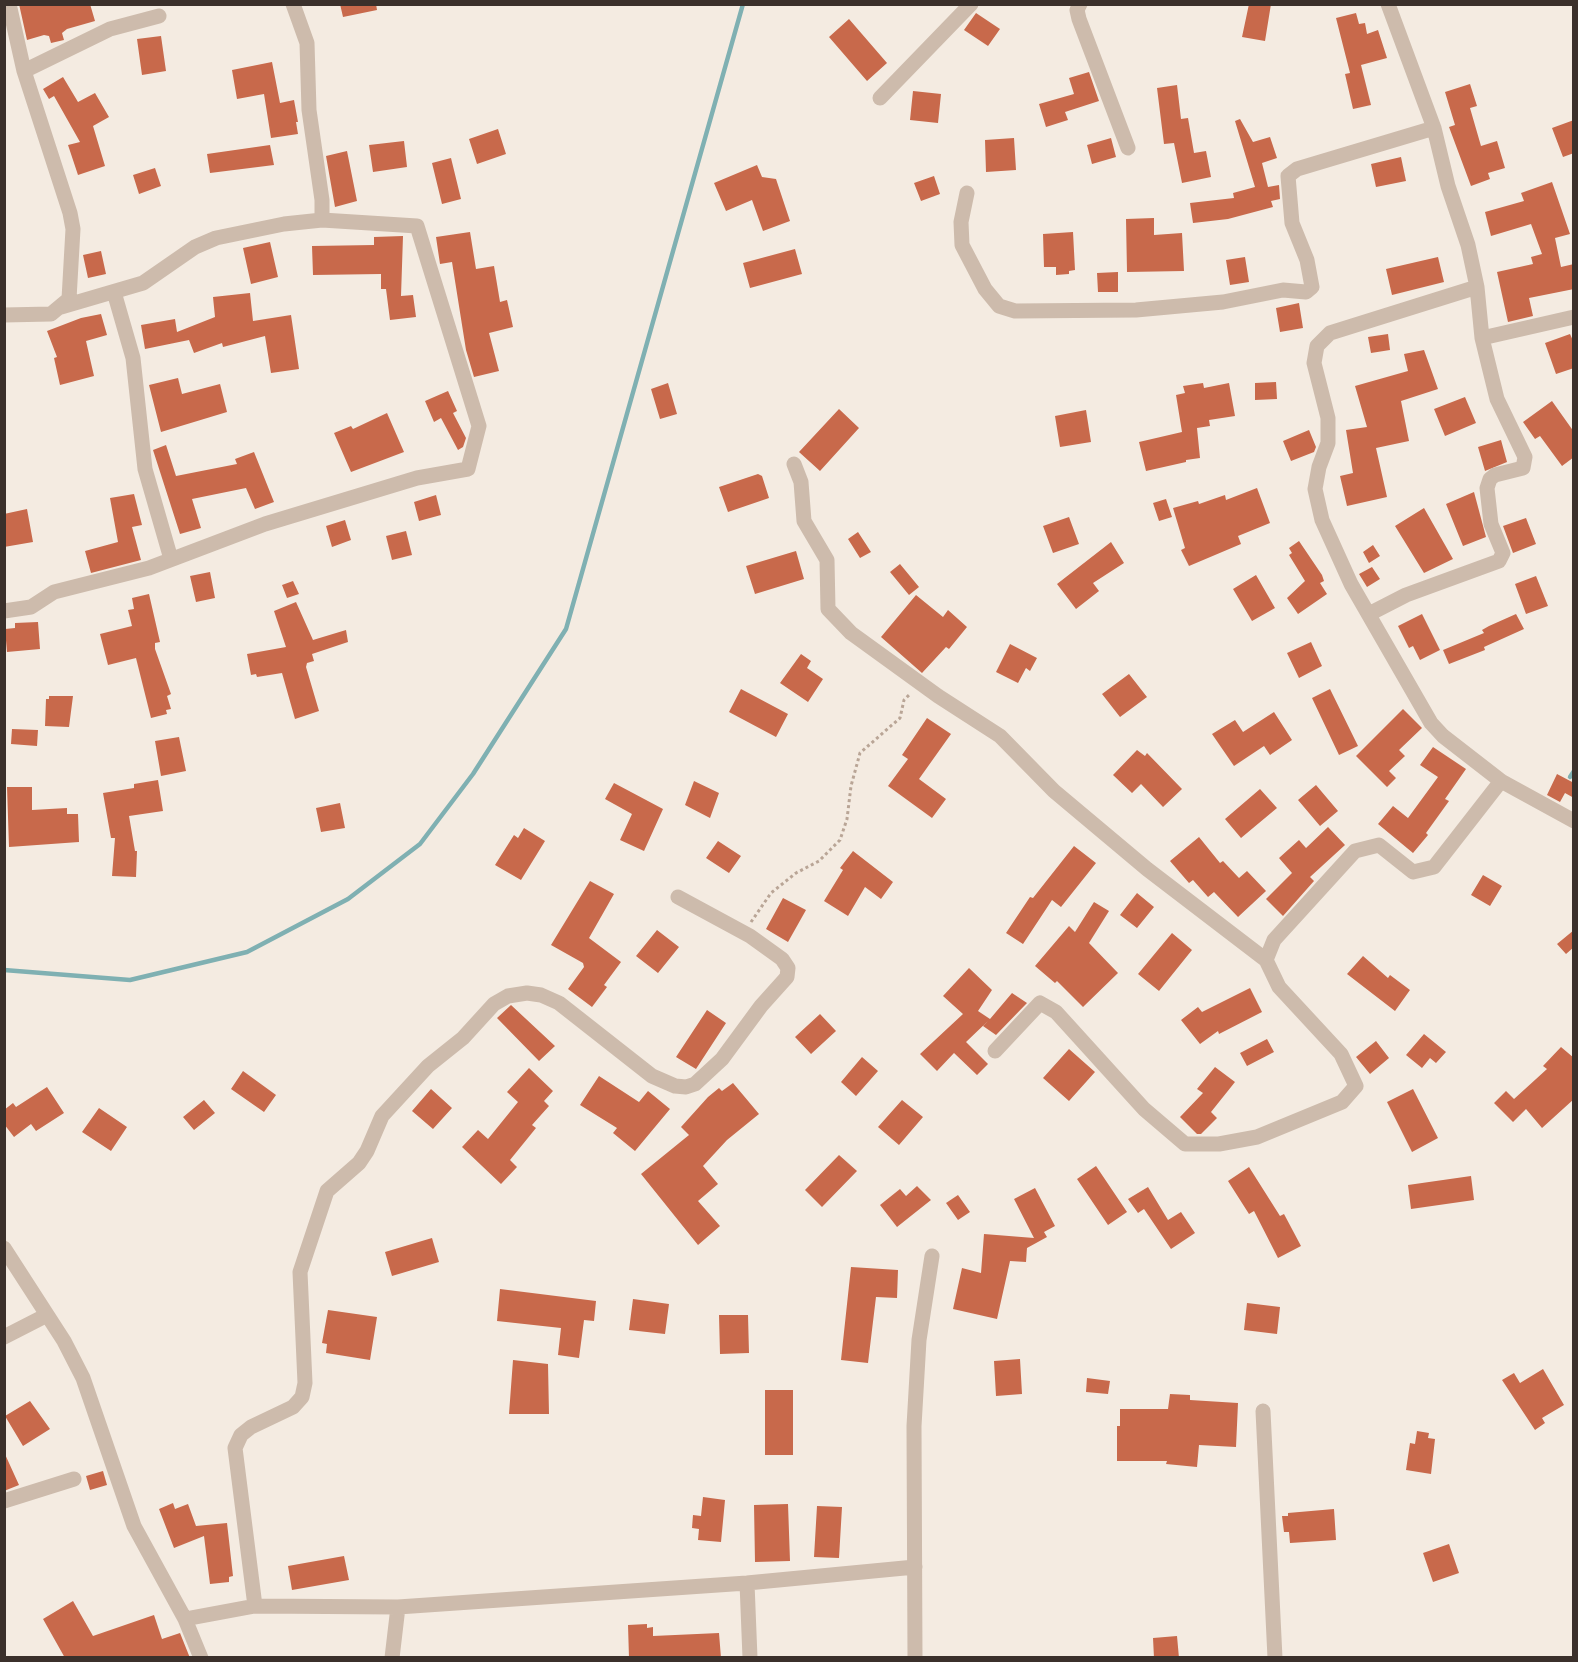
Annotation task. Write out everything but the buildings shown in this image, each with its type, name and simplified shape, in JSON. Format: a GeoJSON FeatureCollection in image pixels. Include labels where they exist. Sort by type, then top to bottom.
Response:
{"type":"FeatureCollection","features":[{"type":"Feature","properties":{"kind":"street"},"geometry":{"type":"LineString","coordinates":[[9,4],[24,71],[70,213],[73,229],[71,287],[69,299],[61,307]]}},
{"type":"Feature","properties":{"kind":"street"},"geometry":{"type":"LineString","coordinates":[[293,4],[307,43],[309,110],[322,200],[322,220]]}},
{"type":"Feature","properties":{"kind":"street"},"geometry":{"type":"LineString","coordinates":[[880,98],[971,4]]}},
{"type":"Feature","properties":{"kind":"street"},"geometry":{"type":"LineString","coordinates":[[1080,4],[1077,10],[1079,19],[1128,148]]}},
{"type":"Feature","properties":{"kind":"street"},"geometry":{"type":"LineString","coordinates":[[1369,614],[1406,595],[1499,561],[1503,553],[1491,524],[1487,488],[1490,479],[1496,475],[1523,468],[1525,458],[1497,399],[1482,338],[1477,287],[1468,245],[1448,186],[1434,128],[1388,4]]}},
{"type":"Feature","properties":{"kind":"street"},"geometry":{"type":"LineString","coordinates":[[24,71],[110,29],[159,16]]}},
{"type":"Feature","properties":{"kind":"street"},"geometry":{"type":"LineString","coordinates":[[967,193],[961,222],[962,245],[985,289],[999,306],[1015,311],[1136,310],[1223,302],[1283,290],[1306,292],[1312,287],[1306,260],[1292,223],[1288,176],[1297,169],[1434,128]]}},
{"type":"Feature","properties":{"kind":"street"},"geometry":{"type":"LineString","coordinates":[[4,315],[45,315],[61,307],[142,283],[195,247],[216,238],[284,224],[322,220],[417,226],[479,426],[468,468],[417,478],[276,520],[149,568],[54,591],[31,607],[4,611]]}},
{"type":"Feature","properties":{"kind":"street"},"geometry":{"type":"LineString","coordinates":[[1477,287],[1330,333],[1317,346],[1314,363],[1328,418],[1328,443],[1318,467],[1315,489],[1322,520],[1351,584],[1431,723],[1443,736],[1501,781],[1574,821]]}},
{"type":"Feature","properties":{"kind":"street"},"geometry":{"type":"LineString","coordinates":[[114,292],[133,358],[145,469],[171,559]]}},
{"type":"Feature","properties":{"kind":"street"},"geometry":{"type":"LineString","coordinates":[[1482,338],[1574,317]]}},
{"type":"Feature","properties":{"kind":"street"},"geometry":{"type":"LineString","coordinates":[[794,464],[801,482],[804,520],[827,560],[828,609],[851,633],[920,683],[1000,736],[1063,798],[1148,869],[1266,960],[1279,987],[1341,1054],[1356,1086],[1342,1102],[1257,1137],[1219,1144],[1185,1143],[1144,1109],[1056,1012],[1040,1003],[994,1051]]}},
{"type":"Feature","properties":{"kind":"street"},"geometry":{"type":"LineString","coordinates":[[1266,960],[1274,940],[1355,851],[1379,845],[1413,872],[1434,867],[1501,781]]}},
{"type":"Feature","properties":{"kind":"street"},"geometry":{"type":"LineString","coordinates":[[255,1606],[235,1448],[242,1435],[251,1427],[292,1407],[302,1397],[305,1383],[302,1262],[327,1191],[359,1163],[367,1151],[382,1116],[428,1066],[463,1038],[494,1004],[508,996],[526,993],[541,995],[559,1003],[652,1076],[675,1086],[686,1087],[695,1084],[722,1059],[761,1006],[787,977],[788,968],[782,959],[750,936],[678,897]]}},
{"type":"Feature","properties":{"kind":"street"},"geometry":{"type":"LineString","coordinates":[[4,1248],[47,1315],[83,1378],[134,1526],[185,1618],[201,1658]]}},
{"type":"Feature","properties":{"kind":"street"},"geometry":{"type":"LineString","coordinates":[[915,1658],[914,1426],[919,1340],[932,1256]]}},
{"type":"Feature","properties":{"kind":"street"},"geometry":{"type":"LineString","coordinates":[[4,1337],[47,1315]]}},
{"type":"Feature","properties":{"kind":"street"},"geometry":{"type":"LineString","coordinates":[[1263,1411],[1275,1658]]}},
{"type":"Feature","properties":{"kind":"street"},"geometry":{"type":"LineString","coordinates":[[4,1500],[74,1479]]}},
{"type":"Feature","properties":{"kind":"street"},"geometry":{"type":"LineString","coordinates":[[185,1618],[255,1606],[398,1606],[747,1583],[915,1567]]}},
{"type":"Feature","properties":{"kind":"street"},"geometry":{"type":"LineString","coordinates":[[747,1583],[750,1658]]}},
{"type":"Feature","properties":{"kind":"street"},"geometry":{"type":"LineString","coordinates":[[392,1658],[398,1606]]}},
{"type":"Feature","properties":{"kind":"path"},"geometry":{"type":"LineString","coordinates":[[750,936],[751,922],[771,893],[796,873],[819,861],[840,840],[848,819],[851,786],[861,753],[900,718],[904,700],[920,683]]}},
{"type":"Feature","properties":{"kind":"waterway"},"geometry":{"type":"LineString","coordinates":[[4,970],[130,980],[247,952],[348,899],[420,844],[473,774],[566,629],[743,4]]}},
{"type":"Feature","properties":{"kind":"waterway"},"geometry":{"type":"LineString","coordinates":[[1570,777],[1574,771]]}}]}
